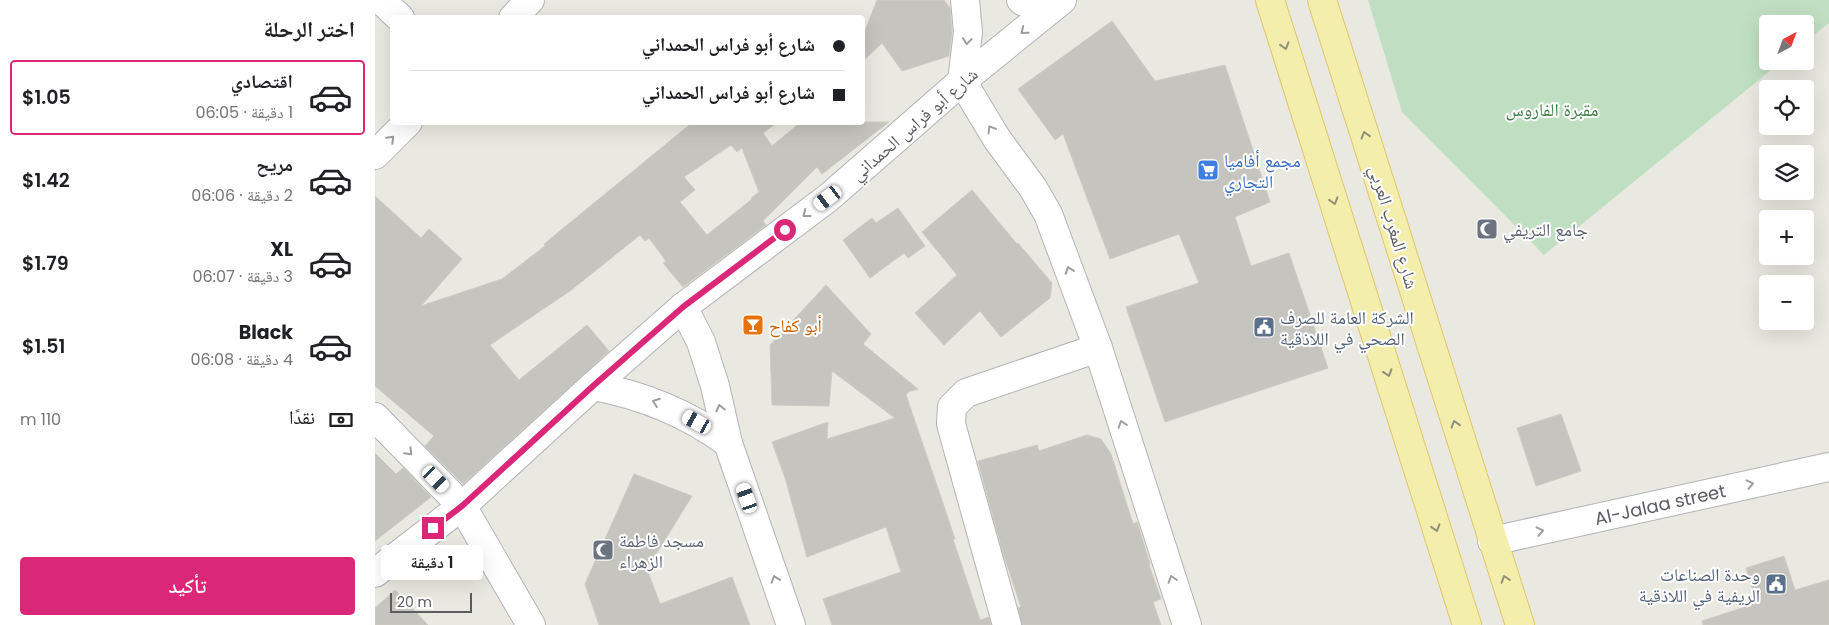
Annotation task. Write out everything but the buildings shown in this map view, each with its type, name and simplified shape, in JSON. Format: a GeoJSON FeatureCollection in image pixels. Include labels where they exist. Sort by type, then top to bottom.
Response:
{"type":"FeatureCollection","features":[{"type":"Feature","properties":{"kind":"main road"},"geometry":{"type":"LineString","coordinates":[[1270,0],[1467,625]]}},
{"type":"Feature","properties":{"kind":"main road","name":"شارع المغرب العربي"},"geometry":{"type":"LineString","coordinates":[[1322,0],[1492,542],[1520,625]]}},
{"type":"Feature","properties":{"kind":"street"},"geometry":{"type":"LineString","coordinates":[[381,0],[397,15]]}},
{"type":"Feature","properties":{"kind":"street"},"geometry":{"type":"LineString","coordinates":[[516,15],[531,0]]}},
{"type":"Feature","properties":{"kind":"street"},"geometry":{"type":"LineString","coordinates":[[965,0],[968,32],[962,81],[997,139],[1033,188],[1048,214],[1098,348],[1187,625]]}},
{"type":"Feature","properties":{"kind":"street"},"geometry":{"type":"LineString","coordinates":[[1021,0],[1024,2],[1057,4]]}},
{"type":"Feature","properties":{"kind":"street","name":"شارع أبو فراس الحمداني"},"geometry":{"type":"LineString","coordinates":[[375,573],[462,506],[593,386],[683,307],[828,198],[962,81],[1057,4]]}},
{"type":"Feature","properties":{"kind":"street"},"geometry":{"type":"LineString","coordinates":[[375,155],[404,125]]}},
{"type":"Feature","properties":{"kind":"street"},"geometry":{"type":"LineString","coordinates":[[683,307],[701,342],[715,386],[728,443],[791,625]]}},
{"type":"Feature","properties":{"kind":"street"},"geometry":{"type":"LineString","coordinates":[[1007,625],[951,424],[953,407],[966,393],[1098,348]]}},
{"type":"Feature","properties":{"kind":"street"},"geometry":{"type":"LineString","coordinates":[[593,386],[631,394],[663,405],[708,429],[728,443]]}},
{"type":"Feature","properties":{"kind":"street"},"geometry":{"type":"LineString","coordinates":[[375,417],[462,506],[531,625]]}},
{"type":"Feature","properties":{"kind":"street","name":"Al-Jalaa street"},"geometry":{"type":"LineString","coordinates":[[1492,542],[1829,466]]}},
{"type":"Feature","properties":{"kind":"green space","name":"مقبرة الفاروس"},"geometry":{"type":"Polygon","coordinates":[[[1368,0],[1829,0],[1829,23],[1814,35],[1814,15],[1759,15],[1759,70],[1771,70],[1544,255],[1402,112],[1368,0]]]}},
{"type":"Feature","properties":{"kind":"place","name":"مجمع أفاميا التجاري"},"geometry":{"type":"Point","coordinates":[1208,170]}},
{"type":"Feature","properties":{"kind":"place","name":"جامع التريفي"},"geometry":{"type":"Point","coordinates":[1487,229]}},
{"type":"Feature","properties":{"kind":"place","name":"أبو كفاح"},"geometry":{"type":"Point","coordinates":[753,325]}},
{"type":"Feature","properties":{"kind":"place","name":"الشركة العامة للصرف الصحي في اللاذقية"},"geometry":{"type":"Point","coordinates":[1264,327]}},
{"type":"Feature","properties":{"kind":"place","name":"مسجد فاطمة الزهراء"},"geometry":{"type":"Point","coordinates":[603,550]}},
{"type":"Feature","properties":{"kind":"place","name":"وحدة الصناعات الريفية في اللاذقية"},"geometry":{"type":"Point","coordinates":[1776,584]}},
{"type":"Feature","properties":{"kind":"route"},"geometry":{"type":"LineString","coordinates":[[433,528],[462,506],[593,386],[683,307],[785,230]]}}]}
